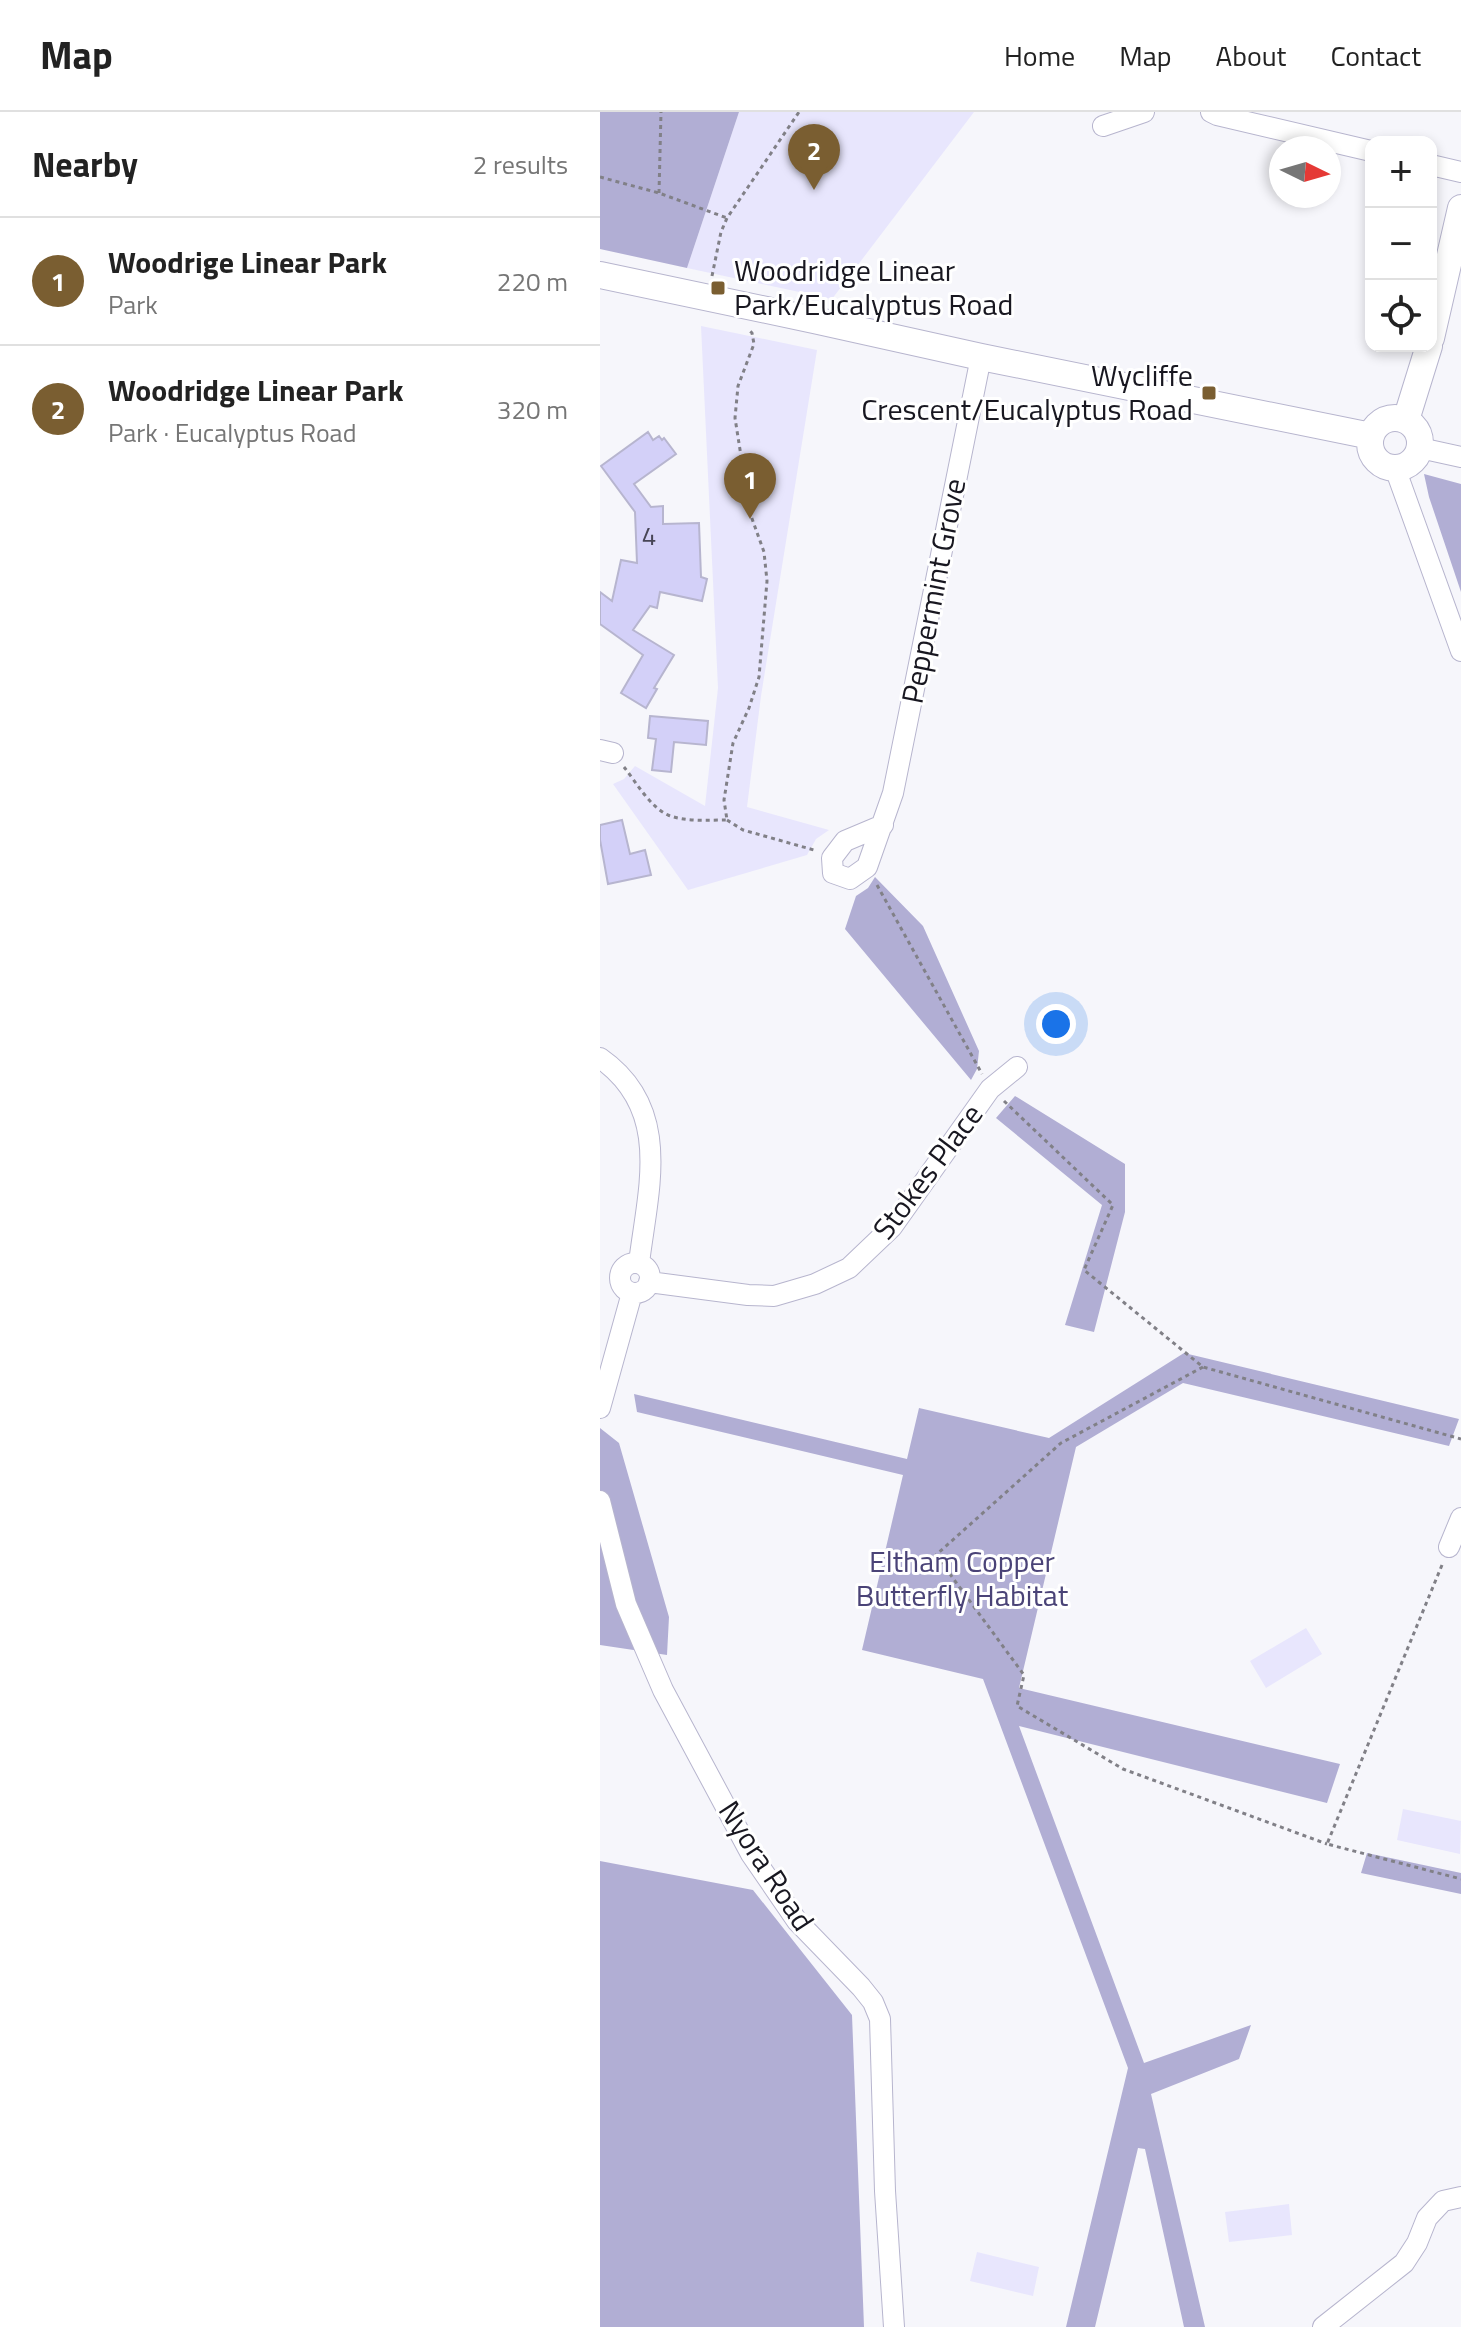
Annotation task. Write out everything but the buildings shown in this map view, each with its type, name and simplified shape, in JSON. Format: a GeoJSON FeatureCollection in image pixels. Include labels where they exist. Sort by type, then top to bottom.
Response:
{"type":"FeatureCollection","features":[{"type":"Feature","properties":{"kind":"street"},"geometry":{"type":"LineString","coordinates":[[1103,126],[1144,112]]}},
{"type":"Feature","properties":{"kind":"street"},"geometry":{"type":"LineString","coordinates":[[1211,112],[1365,150]]}},
{"type":"Feature","properties":{"kind":"street"},"geometry":{"type":"LineString","coordinates":[[1437,166],[1461,172]]}},
{"type":"Feature","properties":{"kind":"street"},"geometry":{"type":"LineString","coordinates":[[1437,312],[1461,208]]}},
{"type":"Feature","properties":{"kind":"street"},"geometry":{"type":"LineString","coordinates":[[600,275],[1371,436]]}},
{"type":"Feature","properties":{"kind":"street"},"geometry":{"type":"LineString","coordinates":[[1406,420],[1427,352]]}},
{"type":"Feature","properties":{"kind":"street","name":"Peppermint Grove"},"geometry":{"type":"LineString","coordinates":[[867,867],[893,793],[981,357]]}},
{"type":"Feature","properties":{"kind":"street"},"geometry":{"type":"LineString","coordinates":[[1397,418],[1406,420],[1417,432],[1420,448],[1414,460],[1402,468],[1387,467],[1375,458],[1371,436],[1381,423],[1397,418]]}},
{"type":"Feature","properties":{"kind":"street"},"geometry":{"type":"LineString","coordinates":[[1420,448],[1461,457]]}},
{"type":"Feature","properties":{"kind":"street"},"geometry":{"type":"LineString","coordinates":[[1395,468],[1461,651]]}},
{"type":"Feature","properties":{"kind":"street"},"geometry":{"type":"LineString","coordinates":[[867,867],[850,879],[833,873],[832,858],[845,841],[883,825]]}},
{"type":"Feature","properties":{"kind":"street"},"geometry":{"type":"LineString","coordinates":[[600,1058],[628,1084],[642,1106],[649,1132],[652,1153],[639,1263],[625,1266],[620,1274],[621,1284],[627,1291],[641,1287]]}},
{"type":"Feature","properties":{"kind":"street","name":"Stokes Place"},"geometry":{"type":"LineString","coordinates":[[641,1287],[774,1296],[815,1284],[849,1268],[892,1227],[990,1089],[1017,1067]]}},
{"type":"Feature","properties":{"kind":"street"},"geometry":{"type":"LineString","coordinates":[[600,1408],[641,1287]]}},
{"type":"Feature","properties":{"kind":"street","name":"Nyora Road"},"geometry":{"type":"LineString","coordinates":[[600,1501],[626,1604],[663,1690],[736,1827],[797,1921],[861,1987],[873,2002],[880,2019],[885,2191],[894,2327]]}},
{"type":"Feature","properties":{"kind":"street"},"geometry":{"type":"LineString","coordinates":[[1449,1547],[1461,1518]]}},
{"type":"Feature","properties":{"kind":"street"},"geometry":{"type":"LineString","coordinates":[[1323,2327],[1404,2263],[1417,2243],[1427,2218],[1443,2201],[1461,2197]]}},
{"type":"Feature","properties":{"kind":"path"},"geometry":{"type":"LineString","coordinates":[[659,193],[661,112]]}},
{"type":"Feature","properties":{"kind":"path"},"geometry":{"type":"LineString","coordinates":[[707,298],[721,232],[727,218],[799,112]]}},
{"type":"Feature","properties":{"kind":"path"},"geometry":{"type":"LineString","coordinates":[[600,177],[659,193],[727,218]]}},
{"type":"Feature","properties":{"kind":"path"},"geometry":{"type":"LineString","coordinates":[[727,820],[724,800],[733,743],[759,677],[767,581],[764,552],[747,497],[735,418],[738,386],[754,344],[752,333],[745,328]]}},
{"type":"Feature","properties":{"kind":"path"},"geometry":{"type":"LineString","coordinates":[[607,751],[665,814],[681,818],[727,820],[743,830],[800,845],[832,858]]}},
{"type":"Feature","properties":{"kind":"path"},"geometry":{"type":"LineString","coordinates":[[867,867],[990,1089],[1113,1205],[1084,1270],[1203,1367],[1461,1439]]}},
{"type":"Feature","properties":{"kind":"path"},"geometry":{"type":"LineString","coordinates":[[1203,1367],[1061,1443],[936,1555],[1024,1675],[1017,1706],[1123,1769],[1327,1844],[1461,1879]]}},
{"type":"Feature","properties":{"kind":"path"},"geometry":{"type":"LineString","coordinates":[[1327,1844],[1449,1547]]}},
{"type":"Feature","properties":{"kind":"shaded area"},"geometry":{"type":"Polygon","coordinates":[[[739,112],[974,112],[832,299],[687,268],[739,112]]]}},
{"type":"Feature","properties":{"kind":"shaded area"},"geometry":{"type":"Polygon","coordinates":[[[701,326],[817,350],[761,696],[747,807],[829,830],[816,839],[807,855],[688,890],[613,784],[624,779],[635,766],[705,806],[718,688],[701,326]]]}},
{"type":"Feature","properties":{"kind":"shaded area"},"geometry":{"type":"Polygon","coordinates":[[[1306,1628],[1322,1654],[1266,1688],[1250,1661],[1306,1628]]]}},
{"type":"Feature","properties":{"kind":"shaded area"},"geometry":{"type":"Polygon","coordinates":[[[1403,1809],[1461,1821],[1460,1854],[1397,1840],[1403,1809]]]}},
{"type":"Feature","properties":{"kind":"shaded area"},"geometry":{"type":"Polygon","coordinates":[[[1289,2204],[1292,2235],[1229,2242],[1225,2212],[1289,2204]]]}},
{"type":"Feature","properties":{"kind":"shaded area"},"geometry":{"type":"Polygon","coordinates":[[[977,2252],[1039,2267],[1033,2296],[970,2281],[977,2252]]]}},
{"type":"Feature","properties":{"kind":"green space"},"geometry":{"type":"Polygon","coordinates":[[[600,112],[739,112],[687,268],[600,249],[600,112]]]}},
{"type":"Feature","properties":{"kind":"green space"},"geometry":{"type":"Polygon","coordinates":[[[1424,474],[1461,484],[1461,592],[1429,497],[1424,474]]]}},
{"type":"Feature","properties":{"kind":"green space"},"geometry":{"type":"Polygon","coordinates":[[[875,877],[923,926],[979,1051],[977,1069],[971,1080],[845,929],[856,896],[868,888],[875,877]]]}},
{"type":"Feature","properties":{"kind":"green space"},"geometry":{"type":"Polygon","coordinates":[[[1015,1096],[1125,1164],[1125,1212],[1094,1332],[1065,1325],[1102,1205],[996,1118],[1015,1096]]]}},
{"type":"Feature","properties":{"kind":"green space","name":"Eltham Copper Butterfly Habitat"},"geometry":{"type":"Polygon","coordinates":[[[1184,1353],[1459,1419],[1449,1446],[1183,1383],[1076,1447],[1019,1688],[1340,1764],[1327,1803],[1019,1726],[1144,2063],[1251,2025],[1239,2059],[1151,2094],[1205,2327],[1184,2327],[1145,2149],[1138,2148],[1095,2327],[1066,2327],[1128,2068],[983,1679],[862,1650],[903,1475],[637,1412],[634,1394],[907,1459],[919,1408],[1049,1438],[1184,1353]]]}},
{"type":"Feature","properties":{"kind":"green space"},"geometry":{"type":"Polygon","coordinates":[[[600,1428],[619,1443],[669,1617],[667,1655],[600,1645],[600,1428]]]}},
{"type":"Feature","properties":{"kind":"green space"},"geometry":{"type":"Polygon","coordinates":[[[1367,1853],[1461,1873],[1461,1894],[1361,1873],[1367,1853]]]}},
{"type":"Feature","properties":{"kind":"green space"},"geometry":{"type":"Polygon","coordinates":[[[600,1861],[753,1890],[852,2015],[864,2327],[600,2327],[600,1861]]]}},
{"type":"Feature","properties":{"kind":"place","name":"Woodridge Linear Park"},"geometry":{"type":"Point","coordinates":[814,190]}},
{"type":"Feature","properties":{"kind":"place","name":"Woodridge Linear Park/Eucalyptus Road"},"geometry":{"type":"Point","coordinates":[718,288]}},
{"type":"Feature","properties":{"kind":"place","name":"Wycliffe Crescent/Eucalyptus Road"},"geometry":{"type":"Point","coordinates":[1209,393]}},
{"type":"Feature","properties":{"kind":"place","name":"Woodrige Linear Park"},"geometry":{"type":"Point","coordinates":[750,519]}}]}
